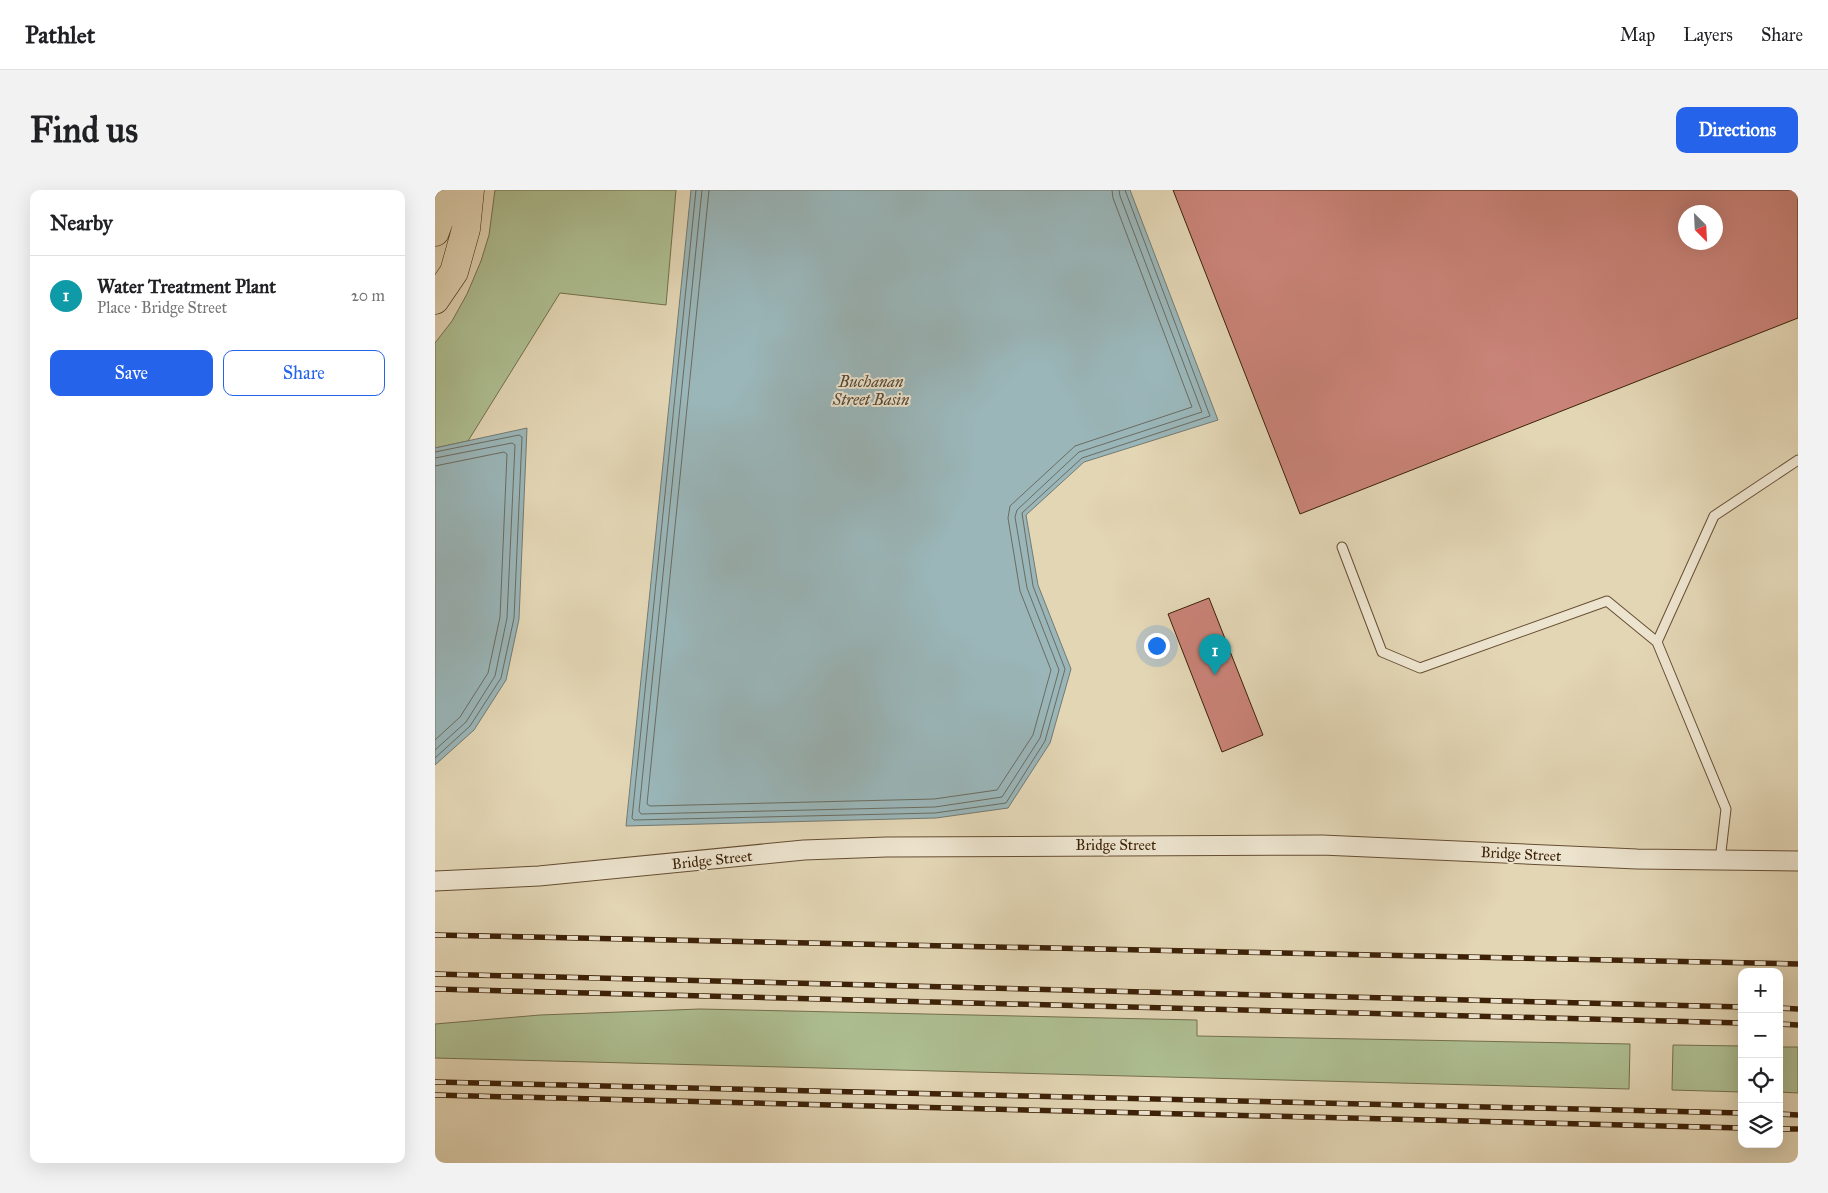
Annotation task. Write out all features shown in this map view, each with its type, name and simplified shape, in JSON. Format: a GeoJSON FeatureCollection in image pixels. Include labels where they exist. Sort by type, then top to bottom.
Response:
{"type":"FeatureCollection","features":[{"type":"Feature","properties":{"kind":"highway"},"geometry":{"type":"LineString","coordinates":[[435,232],[439,221],[443,190]]}},
{"type":"Feature","properties":{"kind":"highway"},"geometry":{"type":"LineString","coordinates":[[435,300],[454,272],[465,230],[470,190]]}},
{"type":"Feature","properties":{"kind":"street","name":"Bridge Street"},"geometry":{"type":"LineString","coordinates":[[435,881],[539,876],[804,850],[886,847],[1322,845],[1637,859],[1798,861]]}},
{"type":"Feature","properties":{"kind":"lane"},"geometry":{"type":"LineString","coordinates":[[1657,642],[1713,516],[1798,460]]}},
{"type":"Feature","properties":{"kind":"lane"},"geometry":{"type":"LineString","coordinates":[[1342,547],[1382,652],[1420,668],[1607,601],[1657,642],[1726,809],[1720,860]]}},
{"type":"Feature","properties":{"kind":"green space"},"geometry":{"type":"Polygon","coordinates":[[[495,190],[676,190],[666,305],[560,293],[468,441],[435,448],[435,343],[452,321],[467,294],[481,261],[489,235],[495,190]]]}},
{"type":"Feature","properties":{"kind":"green space"},"geometry":{"type":"Polygon","coordinates":[[[700,1009],[1197,1020],[1197,1036],[1630,1044],[1629,1089],[435,1058],[435,1024],[540,1015],[700,1009]]]}},
{"type":"Feature","properties":{"kind":"green space"},"geometry":{"type":"Polygon","coordinates":[[[1673,1045],[1738,1046],[1738,1092],[1672,1090],[1673,1045]]]}},
{"type":"Feature","properties":{"kind":"green space"},"geometry":{"type":"Polygon","coordinates":[[[1783,1047],[1798,1047],[1798,1093],[1783,1092],[1783,1047]]]}},
{"type":"Feature","properties":{"kind":"water","name":"Buchanan Street Basin"},"geometry":{"type":"Polygon","coordinates":[[[691,190],[1130,190],[1218,420],[1084,462],[1026,515],[1038,585],[1071,669],[1050,743],[1008,808],[936,818],[626,826],[691,190]]]}},
{"type":"Feature","properties":{"kind":"water"},"geometry":{"type":"Polygon","coordinates":[[[527,428],[519,619],[506,680],[474,730],[435,765],[435,448],[527,428]]]}},
{"type":"Feature","properties":{"kind":"building"},"geometry":{"type":"Polygon","coordinates":[[[1173,190],[1798,190],[1798,318],[1300,514],[1173,190]]]}},
{"type":"Feature","properties":{"kind":"building"},"geometry":{"type":"Polygon","coordinates":[[[1209,598],[1263,735],[1222,752],[1168,614],[1209,598]]]}},
{"type":"Feature","properties":{"kind":"railway"},"geometry":{"type":"LineString","coordinates":[[435,935],[1798,964]]}},
{"type":"Feature","properties":{"kind":"railway"},"geometry":{"type":"LineString","coordinates":[[435,974],[1738,1007]]}},
{"type":"Feature","properties":{"kind":"railway"},"geometry":{"type":"LineString","coordinates":[[435,989],[1738,1023]]}},
{"type":"Feature","properties":{"kind":"railway"},"geometry":{"type":"LineString","coordinates":[[1783,1008],[1798,1009]]}},
{"type":"Feature","properties":{"kind":"railway"},"geometry":{"type":"LineString","coordinates":[[1783,1024],[1798,1025]]}},
{"type":"Feature","properties":{"kind":"railway"},"geometry":{"type":"LineString","coordinates":[[435,1082],[1738,1113]]}},
{"type":"Feature","properties":{"kind":"railway"},"geometry":{"type":"LineString","coordinates":[[435,1095],[1738,1128]]}},
{"type":"Feature","properties":{"kind":"railway"},"geometry":{"type":"LineString","coordinates":[[1783,1114],[1798,1115]]}},
{"type":"Feature","properties":{"kind":"railway"},"geometry":{"type":"LineString","coordinates":[[1783,1129],[1798,1129]]}},
{"type":"Feature","properties":{"kind":"place","name":"Water Treatment Plant"},"geometry":{"type":"Point","coordinates":[1215,675]}}]}
